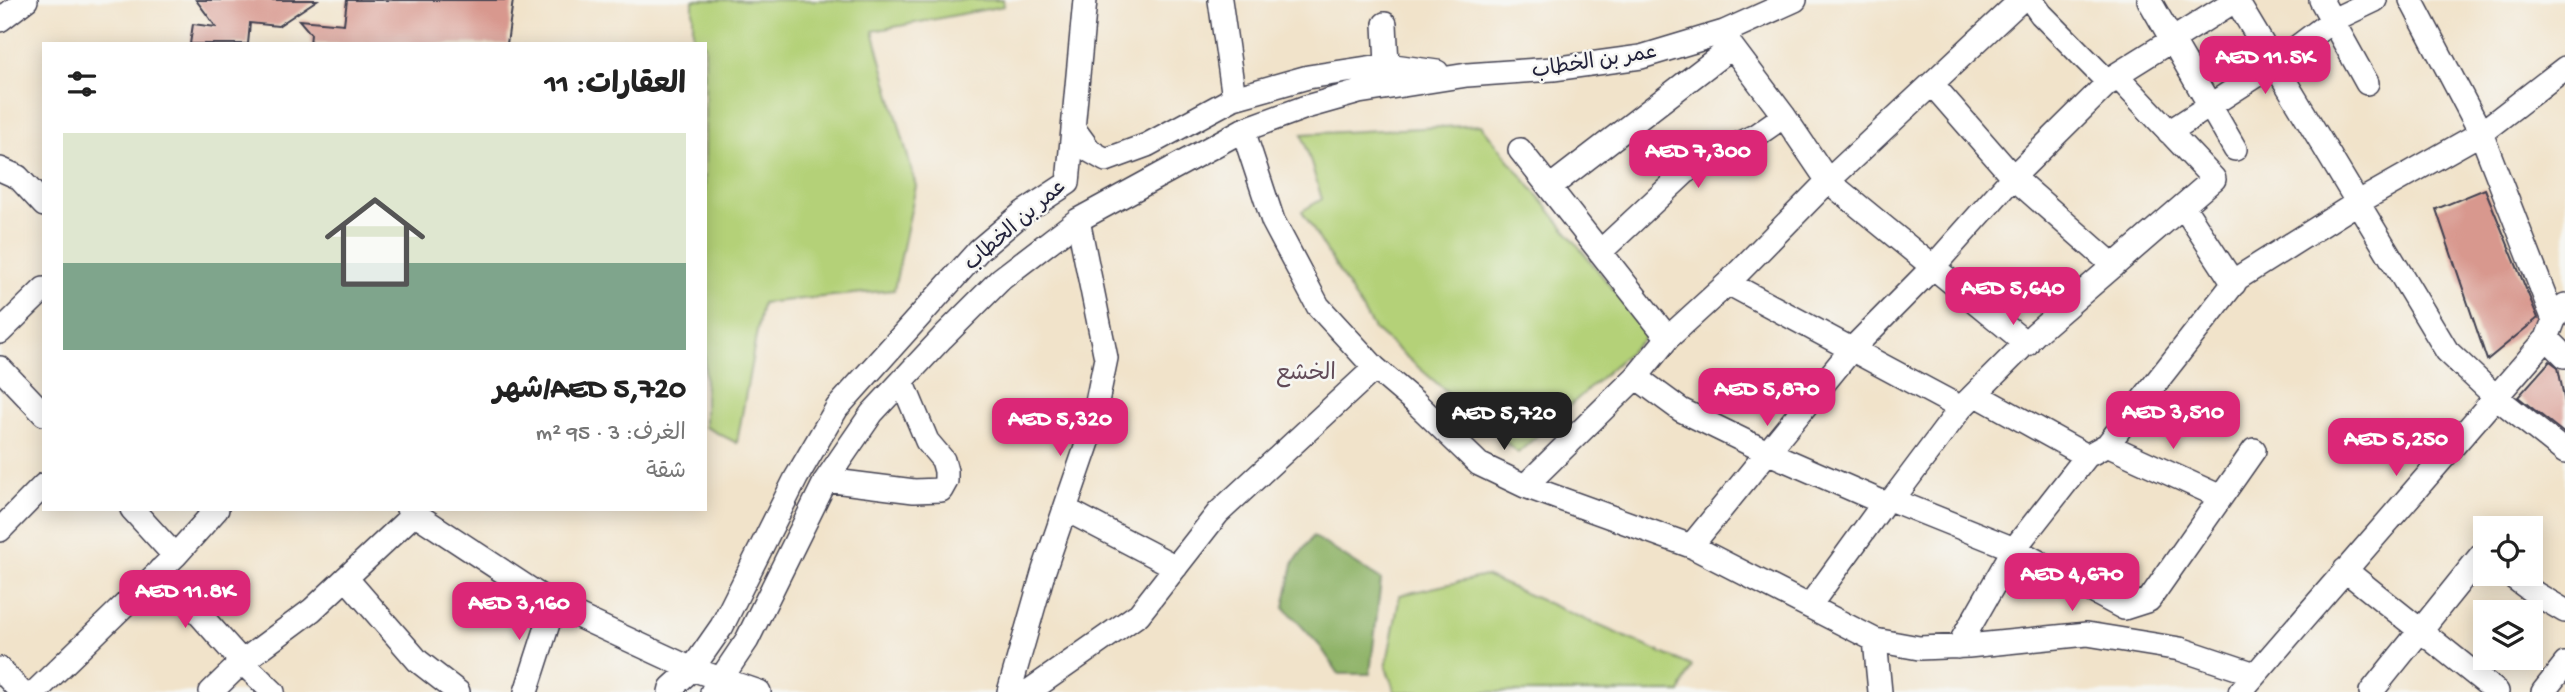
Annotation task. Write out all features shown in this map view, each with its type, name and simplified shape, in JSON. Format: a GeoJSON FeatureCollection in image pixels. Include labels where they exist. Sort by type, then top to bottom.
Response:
{"type":"FeatureCollection","features":[{"type":"Feature","properties":{"kind":"street"},"geometry":{"type":"LineString","coordinates":[[0,20],[26,0]]}},
{"type":"Feature","properties":{"kind":"street"},"geometry":{"type":"LineString","coordinates":[[1074,129],[1085,0]]}},
{"type":"Feature","properties":{"kind":"street"},"geometry":{"type":"LineString","coordinates":[[1220,0],[1234,98]]}},
{"type":"Feature","properties":{"kind":"street","name":"عمر بن الخطاب"},"geometry":{"type":"LineString","coordinates":[[717,686],[747,640],[826,480],[872,413],[1001,279],[1078,220],[1243,130],[1306,107],[1359,92],[1467,75],[1553,69],[1641,57],[1728,40],[1795,0]]}},
{"type":"Feature","properties":{"kind":"street"},"geometry":{"type":"LineString","coordinates":[[1525,486],[1636,377],[1668,338],[1728,283],[1828,181],[2021,0]]}},
{"type":"Feature","properties":{"kind":"street"},"geometry":{"type":"LineString","coordinates":[[1811,605],[1968,401],[2036,333],[2214,179],[2169,132],[2041,14],[2031,0]]}},
{"type":"Feature","properties":{"kind":"street"},"geometry":{"type":"LineString","coordinates":[[2148,0],[2235,149]]}},
{"type":"Feature","properties":{"kind":"street"},"geometry":{"type":"LineString","coordinates":[[1691,546],[1851,350],[1933,267],[2013,177],[2113,79],[2236,0],[2447,351],[2495,397],[2565,452]]}},
{"type":"Feature","properties":{"kind":"street"},"geometry":{"type":"LineString","coordinates":[[2321,0],[2367,83]]}},
{"type":"Feature","properties":{"kind":"street"},"geometry":{"type":"LineString","coordinates":[[2169,132],[2276,63],[2333,20],[2375,0]]}},
{"type":"Feature","properties":{"kind":"street"},"geometry":{"type":"LineString","coordinates":[[2411,0],[2481,133],[2555,321],[2564,359]]}},
{"type":"Feature","properties":{"kind":"street"},"geometry":{"type":"LineString","coordinates":[[1385,24],[1387,65]]}},
{"type":"Feature","properties":{"kind":"street"},"geometry":{"type":"LineString","coordinates":[[1550,187],[1728,40],[1828,181],[2027,344]]}},
{"type":"Feature","properties":{"kind":"street","name":"عمر بن الخطاب"},"geometry":{"type":"LineString","coordinates":[[1074,129],[1090,151],[1106,160],[1147,145],[1234,98],[1308,77],[1387,65],[1467,75]]}},
{"type":"Feature","properties":{"kind":"street"},"geometry":{"type":"LineString","coordinates":[[1958,647],[2014,549],[2238,278],[2357,203],[2481,133],[2565,68]]}},
{"type":"Feature","properties":{"kind":"street"},"geometry":{"type":"LineString","coordinates":[[1932,85],[2013,177],[2114,266]]}},
{"type":"Feature","properties":{"kind":"street"},"geometry":{"type":"LineString","coordinates":[[1600,252],[1692,166],[1755,136],[1784,116]]}},
{"type":"Feature","properties":{"kind":"street","name":"عمر بن الخطاب"},"geometry":{"type":"LineString","coordinates":[[670,692],[692,669],[722,626],[796,478],[837,408],[979,250],[1024,212],[1068,183],[1074,129]]}},
{"type":"Feature","properties":{"kind":"street"},"geometry":{"type":"LineString","coordinates":[[1243,130],[1273,221],[1318,306],[1374,368],[1479,464],[1525,486],[1691,546],[1875,640],[1919,648],[1958,647],[2087,634],[2180,649],[2253,685],[2345,569],[2495,397],[2555,321]]}},
{"type":"Feature","properties":{"kind":"street"},"geometry":{"type":"LineString","coordinates":[[1520,150],[1668,338]]}},
{"type":"Feature","properties":{"kind":"street"},"geometry":{"type":"LineString","coordinates":[[0,169],[18,177],[42,203]]}},
{"type":"Feature","properties":{"kind":"street"},"geometry":{"type":"LineString","coordinates":[[2183,206],[2234,284]]}},
{"type":"Feature","properties":{"kind":"street"},"geometry":{"type":"LineString","coordinates":[[1009,692],[1044,569],[1090,436],[1106,358],[1078,220]]}},
{"type":"Feature","properties":{"kind":"street"},"geometry":{"type":"LineString","coordinates":[[1728,283],[1851,350],[1968,401],[2221,497]]}},
{"type":"Feature","properties":{"kind":"street"},"geometry":{"type":"LineString","coordinates":[[0,332],[42,291]]}},
{"type":"Feature","properties":{"kind":"street"},"geometry":{"type":"LineString","coordinates":[[0,368],[42,412]]}},
{"type":"Feature","properties":{"kind":"street"},"geometry":{"type":"LineString","coordinates":[[1028,692],[1139,614],[1219,513],[1374,368]]}},
{"type":"Feature","properties":{"kind":"street"},"geometry":{"type":"LineString","coordinates":[[1636,377],[1681,410],[1767,452],[1888,502],[2014,549],[2124,608],[2149,600],[2254,450]]}},
{"type":"Feature","properties":{"kind":"street"},"geometry":{"type":"LineString","coordinates":[[826,480],[914,492],[941,490],[946,481],[943,460],[927,441],[902,381]]}},
{"type":"Feature","properties":{"kind":"street"},"geometry":{"type":"LineString","coordinates":[[0,530],[42,487]]}},
{"type":"Feature","properties":{"kind":"street"},"geometry":{"type":"LineString","coordinates":[[1065,509],[1175,567]]}},
{"type":"Feature","properties":{"kind":"street"},"geometry":{"type":"LineString","coordinates":[[133,511],[168,563],[242,662],[273,692]]}},
{"type":"Feature","properties":{"kind":"street"},"geometry":{"type":"LineString","coordinates":[[35,692],[168,563],[215,511]]}},
{"type":"Feature","properties":{"kind":"street"},"geometry":{"type":"LineString","coordinates":[[211,692],[242,662],[312,610],[411,512],[554,605],[692,669],[717,686],[759,692]]}},
{"type":"Feature","properties":{"kind":"street"},"geometry":{"type":"LineString","coordinates":[[2371,692],[2473,565]]}},
{"type":"Feature","properties":{"kind":"street"},"geometry":{"type":"LineString","coordinates":[[2345,569],[2497,692]]}},
{"type":"Feature","properties":{"kind":"street"},"geometry":{"type":"LineString","coordinates":[[346,578],[418,661],[458,692]]}},
{"type":"Feature","properties":{"kind":"street"},"geometry":{"type":"LineString","coordinates":[[2525,586],[2565,611]]}},
{"type":"Feature","properties":{"kind":"street"},"geometry":{"type":"LineString","coordinates":[[526,692],[554,605]]}},
{"type":"Feature","properties":{"kind":"street"},"geometry":{"type":"LineString","coordinates":[[1875,640],[1880,692]]}},
{"type":"Feature","properties":{"kind":"street"},"geometry":{"type":"LineString","coordinates":[[2543,692],[2565,664]]}},
{"type":"Feature","properties":{"kind":"street"},"geometry":{"type":"LineString","coordinates":[[0,669],[21,692]]}},
{"type":"Feature","properties":{"kind":"green space"},"geometry":{"type":"Polygon","coordinates":[[[693,0],[1003,0],[1004,6],[873,31],[916,186],[894,290],[762,303],[737,443],[707,428],[707,42],[693,42],[693,0]]]}},
{"type":"Feature","properties":{"kind":"green space"},"geometry":{"type":"Polygon","coordinates":[[[1481,125],[1649,334],[1518,453],[1374,329],[1302,211],[1322,199],[1302,134],[1481,125]]]}},
{"type":"Feature","properties":{"kind":"green space"},"geometry":{"type":"Polygon","coordinates":[[[1313,536],[1381,580],[1370,674],[1339,674],[1320,646],[1284,607],[1293,564],[1313,536]]]}},
{"type":"Feature","properties":{"kind":"green space"},"geometry":{"type":"Polygon","coordinates":[[[1485,576],[1692,666],[1680,692],[1395,692],[1386,667],[1400,595],[1485,576]]]}},
{"type":"Feature","properties":{"kind":"building"},"geometry":{"type":"Polygon","coordinates":[[[196,0],[317,0],[278,26],[250,23],[248,42],[190,42],[193,24],[216,27],[196,0]]]}},
{"type":"Feature","properties":{"kind":"building"},"geometry":{"type":"Polygon","coordinates":[[[347,0],[513,0],[507,42],[310,42],[311,34],[299,20],[344,24],[347,0]]]}},
{"type":"Feature","properties":{"kind":"building"},"geometry":{"type":"Polygon","coordinates":[[[2485,189],[2538,318],[2487,360],[2436,209],[2485,189]]]}},
{"type":"Feature","properties":{"kind":"building"},"geometry":{"type":"Polygon","coordinates":[[[2550,361],[2558,367],[2565,403],[2565,434],[2518,397],[2550,361]]]}},
{"type":"Feature","properties":{"kind":"district","name":"الخشع"},"geometry":{"type":"Point","coordinates":[1306,371]}}]}
